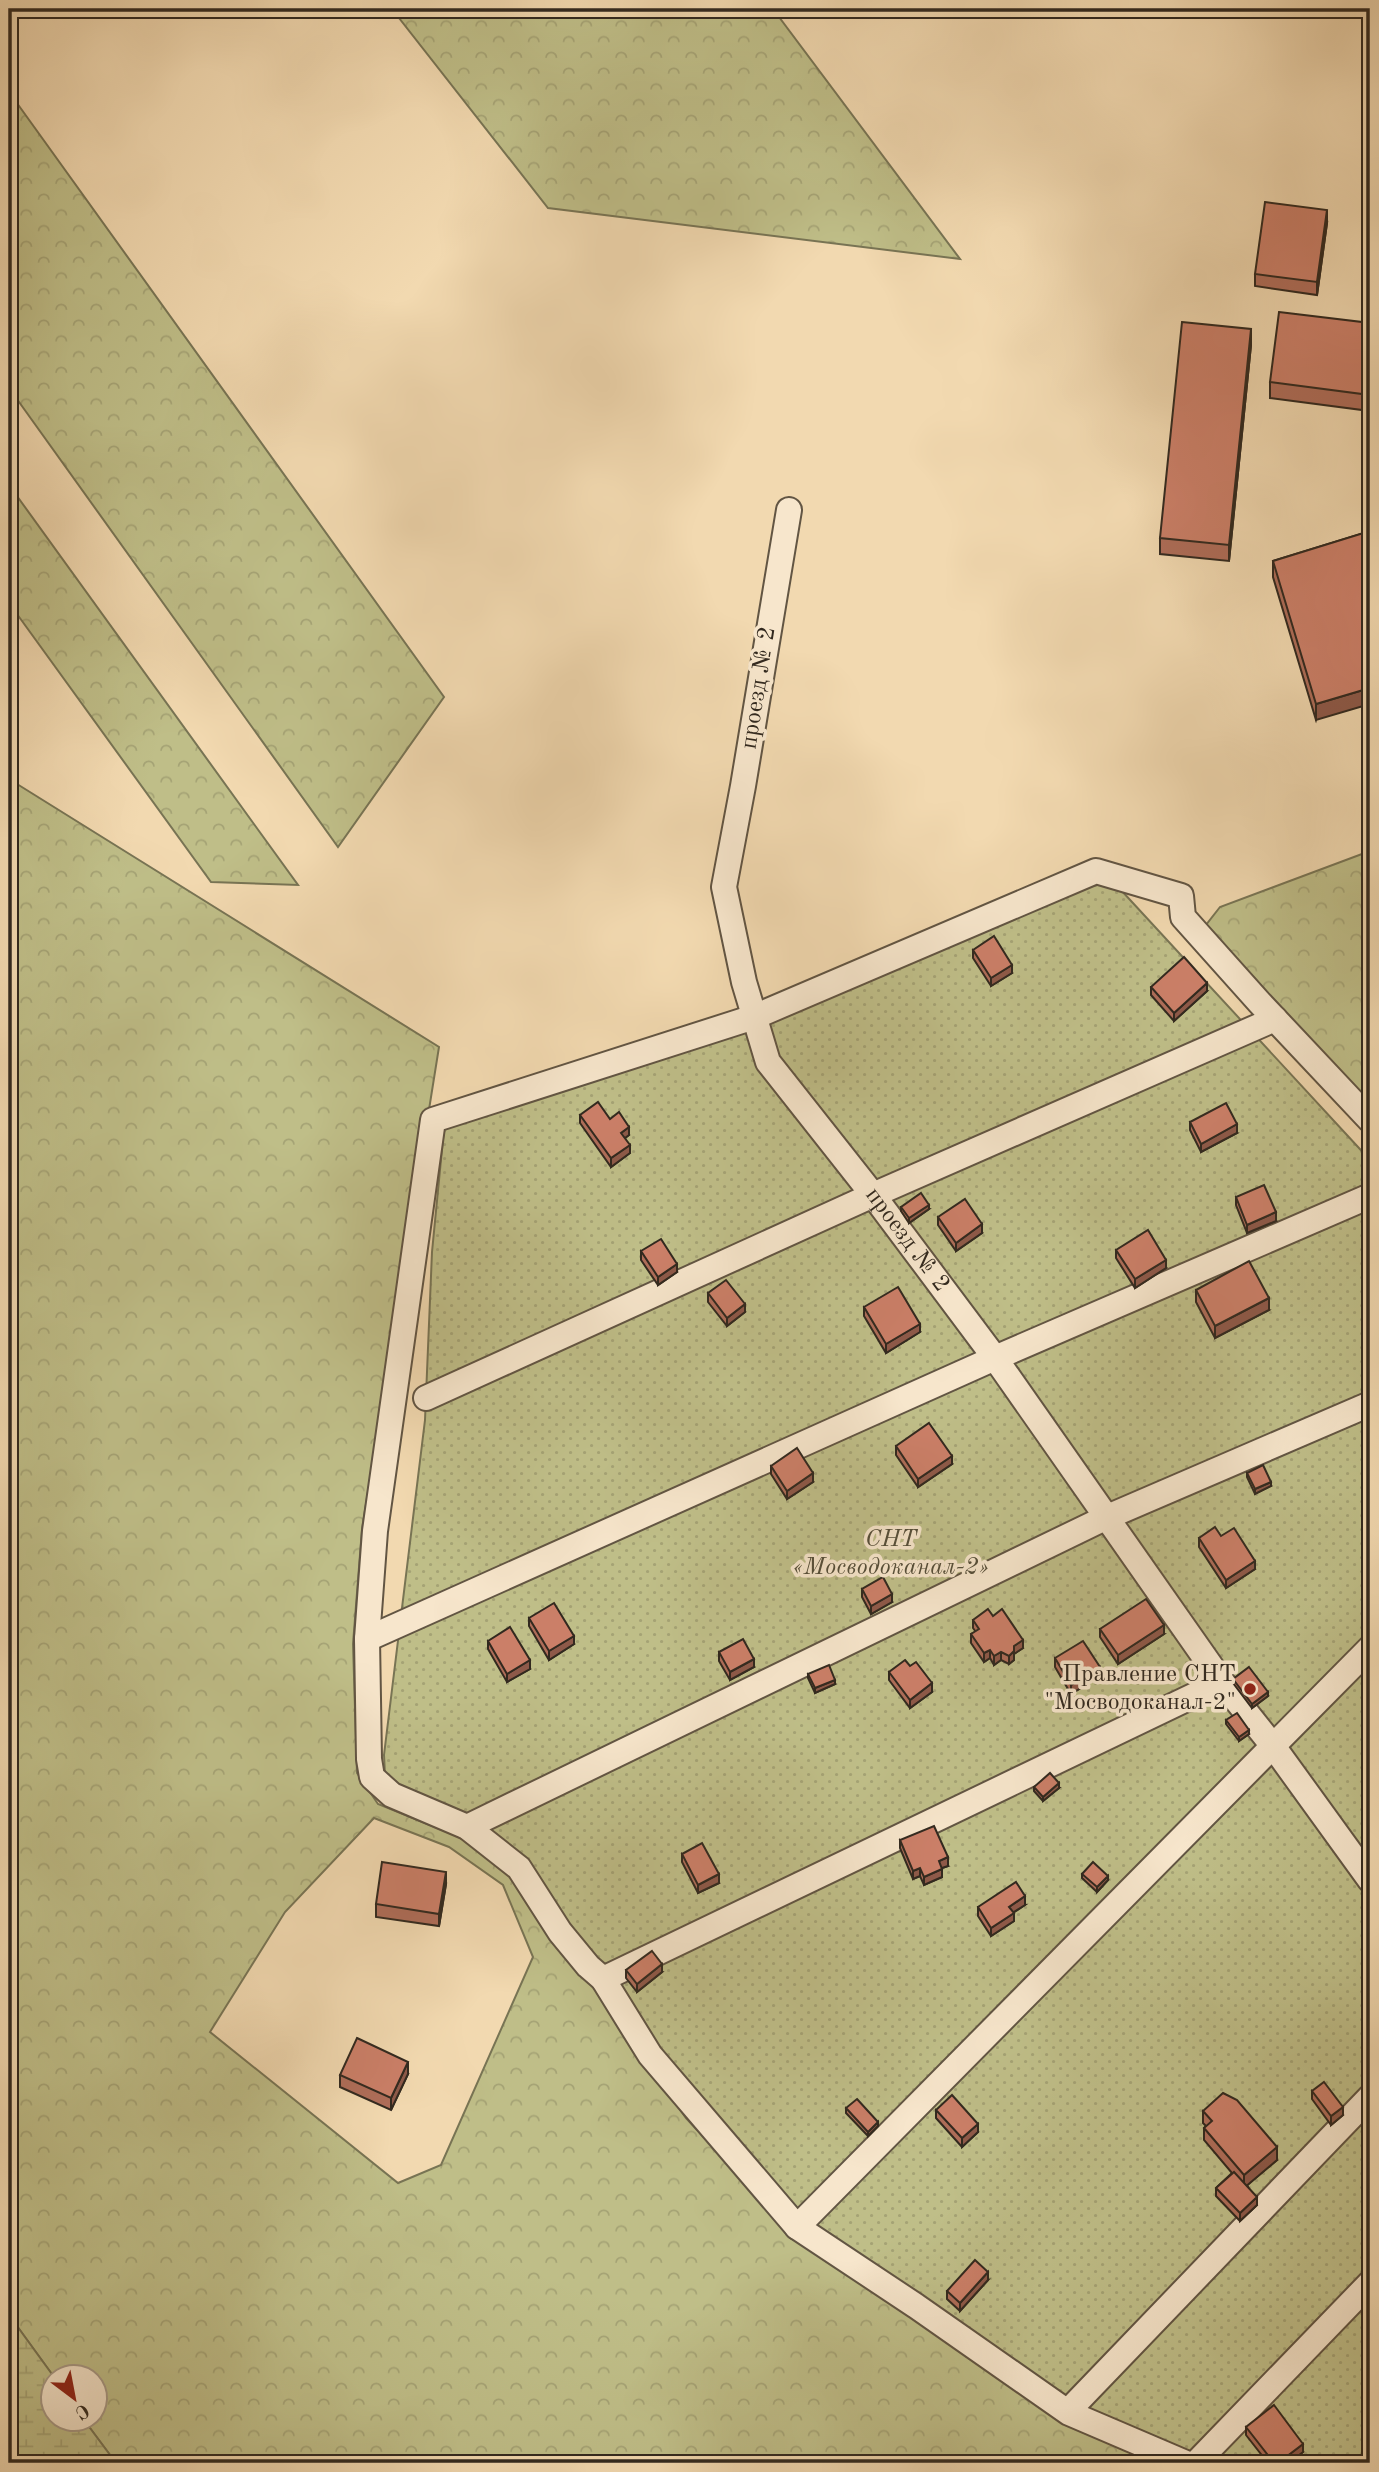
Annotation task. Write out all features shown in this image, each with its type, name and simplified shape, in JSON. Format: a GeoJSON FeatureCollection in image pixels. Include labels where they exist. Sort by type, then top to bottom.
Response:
{"type":"FeatureCollection","features":[{"type":"Feature","properties":{"kind":"street","name":"проезд № 2"},"geometry":{"type":"LineString","coordinates":[[789,510],[724,887],[744,982],[768,1062],[873,1195],[995,1358],[1222,1682],[1273,1746],[1370,1880]]}},
{"type":"Feature","properties":{"kind":"street"},"geometry":{"type":"LineString","coordinates":[[1186,2463],[1069,2413],[797,2227],[650,2055],[603,1979],[588,1966],[560,1932],[519,1868],[467,1827],[392,1795],[372,1777],[369,1759],[367,1639],[375,1531],[433,1120],[754,1017],[1097,871],[1181,896],[1184,917],[1370,1120]]}},
{"type":"Feature","properties":{"kind":"street"},"geometry":{"type":"LineString","coordinates":[[426,1398],[873,1195],[1275,1019]]}},
{"type":"Feature","properties":{"kind":"street"},"geometry":{"type":"LineString","coordinates":[[367,1639],[995,1358],[1370,1196]]}},
{"type":"Feature","properties":{"kind":"street"},"geometry":{"type":"LineString","coordinates":[[467,1827],[1105,1518],[1370,1404]]}},
{"type":"Feature","properties":{"kind":"street"},"geometry":{"type":"LineString","coordinates":[[797,2227],[1370,1648]]}},
{"type":"Feature","properties":{"kind":"street"},"geometry":{"type":"LineString","coordinates":[[603,1979],[1222,1682]]}},
{"type":"Feature","properties":{"kind":"street"},"geometry":{"type":"LineString","coordinates":[[1074,2405],[1370,2097]]}},
{"type":"Feature","properties":{"kind":"street"},"geometry":{"type":"LineString","coordinates":[[1196,2463],[1370,2283]]}},
{"type":"Feature","properties":{"kind":"green space"},"geometry":{"type":"Polygon","coordinates":[[[392,9],[773,9],[960,259],[548,208],[392,9]]]}},
{"type":"Feature","properties":{"kind":"green space"},"geometry":{"type":"Polygon","coordinates":[[[9,92],[444,697],[338,847],[9,388],[9,92]]]}},
{"type":"Feature","properties":{"kind":"green space"},"geometry":{"type":"Polygon","coordinates":[[[9,485],[298,885],[211,882],[9,603],[9,485]]]}},
{"type":"Feature","properties":{"kind":"green space"},"geometry":{"type":"Polygon","coordinates":[[[9,779],[439,1047],[362,1529],[353,1644],[357,1773],[378,1804],[457,1836],[486,1851],[514,1874],[580,1973],[599,1993],[686,2118],[793,2233],[1158,2463],[116,2463],[94,2434],[108,2434],[108,2364],[45,2364],[9,2315],[9,779]],[[374,1818],[285,1912],[210,2032],[398,2183],[441,2165],[533,1957],[503,1885],[449,1847],[374,1818]]]}},
{"type":"Feature","properties":{"kind":"green space"},"geometry":{"type":"Polygon","coordinates":[[[1370,851],[1370,1105],[1206,925],[1220,907],[1370,851]]]}},
{"type":"Feature","properties":{"kind":"green space","name":"СНТ «Мосводоканал-2»"},"geometry":{"type":"Polygon","coordinates":[[[1091,883],[1120,889],[1370,1160],[1370,2463],[1221,2463],[1096,2417],[801,2224],[658,2046],[522,1862],[396,1789],[385,1775],[384,1755],[425,1420],[432,1252],[444,1129],[1091,883]]]}},
{"type":"Feature","properties":{"kind":"green space"},"geometry":{"type":"Polygon","coordinates":[[[9,2315],[45,2364],[38,2364],[38,2434],[94,2434],[116,2463],[9,2463],[9,2315]]]}},
{"type":"Feature","properties":{"kind":"building"},"geometry":{"type":"Polygon","coordinates":[[[1265,202],[1327,210],[1317,282],[1255,274],[1265,202]]]}},
{"type":"Feature","properties":{"kind":"building"},"geometry":{"type":"Polygon","coordinates":[[[1279,312],[1370,323],[1370,395],[1270,382],[1279,312]]]}},
{"type":"Feature","properties":{"kind":"building"},"geometry":{"type":"Polygon","coordinates":[[[1182,322],[1251,329],[1229,545],[1160,538],[1182,322]]]}},
{"type":"Feature","properties":{"kind":"building"},"geometry":{"type":"Polygon","coordinates":[[[1370,531],[1370,688],[1316,704],[1273,561],[1370,531]]]}},
{"type":"Feature","properties":{"kind":"building"},"geometry":{"type":"Polygon","coordinates":[[[994,936],[1012,965],[991,978],[973,950],[994,936]]]}},
{"type":"Feature","properties":{"kind":"building"},"geometry":{"type":"Polygon","coordinates":[[[1184,957],[1207,983],[1174,1013],[1151,987],[1184,957]]]}},
{"type":"Feature","properties":{"kind":"building"},"geometry":{"type":"Polygon","coordinates":[[[598,1102],[610,1119],[619,1112],[629,1127],[621,1133],[630,1145],[611,1158],[580,1115],[598,1102]]]}},
{"type":"Feature","properties":{"kind":"building"},"geometry":{"type":"Polygon","coordinates":[[[1226,1103],[1237,1124],[1201,1144],[1190,1122],[1226,1103]]]}},
{"type":"Feature","properties":{"kind":"building"},"geometry":{"type":"Polygon","coordinates":[[[1264,1185],[1276,1212],[1247,1225],[1236,1197],[1264,1185]]]}},
{"type":"Feature","properties":{"kind":"building"},"geometry":{"type":"Polygon","coordinates":[[[921,1193],[929,1205],[909,1218],[901,1207],[921,1193]]]}},
{"type":"Feature","properties":{"kind":"building"},"geometry":{"type":"Polygon","coordinates":[[[965,1199],[982,1224],[956,1243],[938,1217],[965,1199]]]}},
{"type":"Feature","properties":{"kind":"building"},"geometry":{"type":"Polygon","coordinates":[[[1148,1230],[1166,1260],[1135,1279],[1116,1250],[1148,1230]]]}},
{"type":"Feature","properties":{"kind":"building"},"geometry":{"type":"Polygon","coordinates":[[[661,1239],[677,1264],[658,1277],[641,1251],[661,1239]]]}},
{"type":"Feature","properties":{"kind":"building"},"geometry":{"type":"Polygon","coordinates":[[[1249,1261],[1269,1298],[1215,1326],[1196,1290],[1249,1261]]]}},
{"type":"Feature","properties":{"kind":"building"},"geometry":{"type":"Polygon","coordinates":[[[726,1280],[745,1304],[727,1318],[708,1293],[726,1280]]]}},
{"type":"Feature","properties":{"kind":"building"},"geometry":{"type":"Polygon","coordinates":[[[898,1287],[920,1324],[886,1344],[864,1307],[898,1287]]]}},
{"type":"Feature","properties":{"kind":"building"},"geometry":{"type":"Polygon","coordinates":[[[929,1423],[952,1456],[918,1479],[896,1446],[929,1423]]]}},
{"type":"Feature","properties":{"kind":"building"},"geometry":{"type":"Polygon","coordinates":[[[797,1448],[813,1473],[787,1491],[771,1466],[797,1448]]]}},
{"type":"Feature","properties":{"kind":"building"},"geometry":{"type":"Polygon","coordinates":[[[1263,1465],[1271,1482],[1255,1489],[1247,1473],[1263,1465]]]}},
{"type":"Feature","properties":{"kind":"building"},"geometry":{"type":"Polygon","coordinates":[[[1215,1527],[1221,1536],[1234,1528],[1255,1561],[1226,1580],[1199,1538],[1215,1527]]]}},
{"type":"Feature","properties":{"kind":"building"},"geometry":{"type":"Polygon","coordinates":[[[883,1577],[892,1594],[871,1606],[862,1589],[883,1577]]]}},
{"type":"Feature","properties":{"kind":"building"},"geometry":{"type":"Polygon","coordinates":[[[1146,1599],[1164,1625],[1118,1655],[1100,1629],[1146,1599]]]}},
{"type":"Feature","properties":{"kind":"building"},"geometry":{"type":"Polygon","coordinates":[[[554,1603],[574,1636],[549,1651],[529,1618],[554,1603]]]}},
{"type":"Feature","properties":{"kind":"building"},"geometry":{"type":"Polygon","coordinates":[[[988,1609],[993,1616],[1002,1609],[1023,1640],[1014,1646],[1014,1651],[1009,1656],[1001,1652],[994,1656],[990,1650],[984,1653],[971,1634],[979,1629],[973,1620],[988,1609]]]}},
{"type":"Feature","properties":{"kind":"building"},"geometry":{"type":"Polygon","coordinates":[[[510,1627],[530,1660],[507,1674],[488,1641],[510,1627]]]}},
{"type":"Feature","properties":{"kind":"building"},"geometry":{"type":"Polygon","coordinates":[[[743,1639],[754,1659],[730,1672],[719,1652],[743,1639]]]}},
{"type":"Feature","properties":{"kind":"building"},"geometry":{"type":"Polygon","coordinates":[[[1083,1641],[1100,1667],[1071,1685],[1055,1658],[1083,1641]]]}},
{"type":"Feature","properties":{"kind":"building"},"geometry":{"type":"Polygon","coordinates":[[[905,1660],[910,1666],[916,1662],[932,1683],[910,1700],[889,1672],[905,1660]]]}},
{"type":"Feature","properties":{"kind":"building"},"geometry":{"type":"Polygon","coordinates":[[[829,1665],[835,1680],[815,1688],[808,1674],[829,1665]]]}},
{"type":"Feature","properties":{"kind":"building","name":"Правление СНТ \"Мосводоканал-2\""},"geometry":{"type":"Polygon","coordinates":[[[1249,1667],[1268,1692],[1252,1704],[1233,1679],[1249,1667]]]}},
{"type":"Feature","properties":{"kind":"building"},"geometry":{"type":"Polygon","coordinates":[[[1237,1713],[1249,1730],[1239,1737],[1226,1720],[1237,1713]]]}},
{"type":"Feature","properties":{"kind":"building"},"geometry":{"type":"Polygon","coordinates":[[[1050,1773],[1059,1783],[1043,1797],[1034,1787],[1050,1773]]]}},
{"type":"Feature","properties":{"kind":"building"},"geometry":{"type":"Polygon","coordinates":[[[934,1826],[948,1857],[939,1861],[942,1869],[924,1877],[920,1868],[913,1871],[900,1840],[934,1826]]]}},
{"type":"Feature","properties":{"kind":"building"},"geometry":{"type":"Polygon","coordinates":[[[702,1843],[719,1874],[698,1885],[682,1854],[702,1843]]]}},
{"type":"Feature","properties":{"kind":"building"},"geometry":{"type":"Polygon","coordinates":[[[382,1862],[446,1872],[439,1914],[376,1904],[382,1862]]]}},
{"type":"Feature","properties":{"kind":"building"},"geometry":{"type":"Polygon","coordinates":[[[1093,1862],[1108,1876],[1097,1887],[1082,1874],[1093,1862]]]}},
{"type":"Feature","properties":{"kind":"building"},"geometry":{"type":"Polygon","coordinates":[[[1016,1882],[1025,1896],[1009,1907],[1014,1913],[991,1928],[978,1907],[1016,1882]]]}},
{"type":"Feature","properties":{"kind":"building"},"geometry":{"type":"Polygon","coordinates":[[[652,1951],[662,1964],[637,1984],[626,1970],[652,1951]]]}},
{"type":"Feature","properties":{"kind":"building"},"geometry":{"type":"Polygon","coordinates":[[[357,2038],[408,2062],[391,2098],[340,2075],[357,2038]]]}},
{"type":"Feature","properties":{"kind":"building"},"geometry":{"type":"Polygon","coordinates":[[[1324,2082],[1343,2107],[1331,2116],[1312,2091],[1324,2082]]]}},
{"type":"Feature","properties":{"kind":"building"},"geometry":{"type":"Polygon","coordinates":[[[1223,2093],[1237,2100],[1277,2147],[1244,2175],[1204,2128],[1212,2121],[1203,2111],[1223,2093]]]}},
{"type":"Feature","properties":{"kind":"building"},"geometry":{"type":"Polygon","coordinates":[[[952,2095],[978,2124],[962,2138],[936,2110],[952,2095]]]}},
{"type":"Feature","properties":{"kind":"building"},"geometry":{"type":"Polygon","coordinates":[[[857,2099],[878,2122],[868,2132],[846,2108],[857,2099]]]}},
{"type":"Feature","properties":{"kind":"building"},"geometry":{"type":"Polygon","coordinates":[[[1234,2172],[1257,2197],[1240,2213],[1216,2188],[1234,2172]]]}},
{"type":"Feature","properties":{"kind":"building"},"geometry":{"type":"Polygon","coordinates":[[[975,2260],[988,2272],[960,2303],[947,2291],[975,2260]]]}},
{"type":"Feature","properties":{"kind":"building"},"geometry":{"type":"Polygon","coordinates":[[[1274,2405],[1303,2444],[1278,2463],[1274,2463],[1246,2427],[1274,2405]]]}},
{"type":"Feature","properties":{"kind":"place","name":"Правление СНТ \"Мосводоканал-2\""},"geometry":{"type":"Point","coordinates":[1250,1689]}}]}
